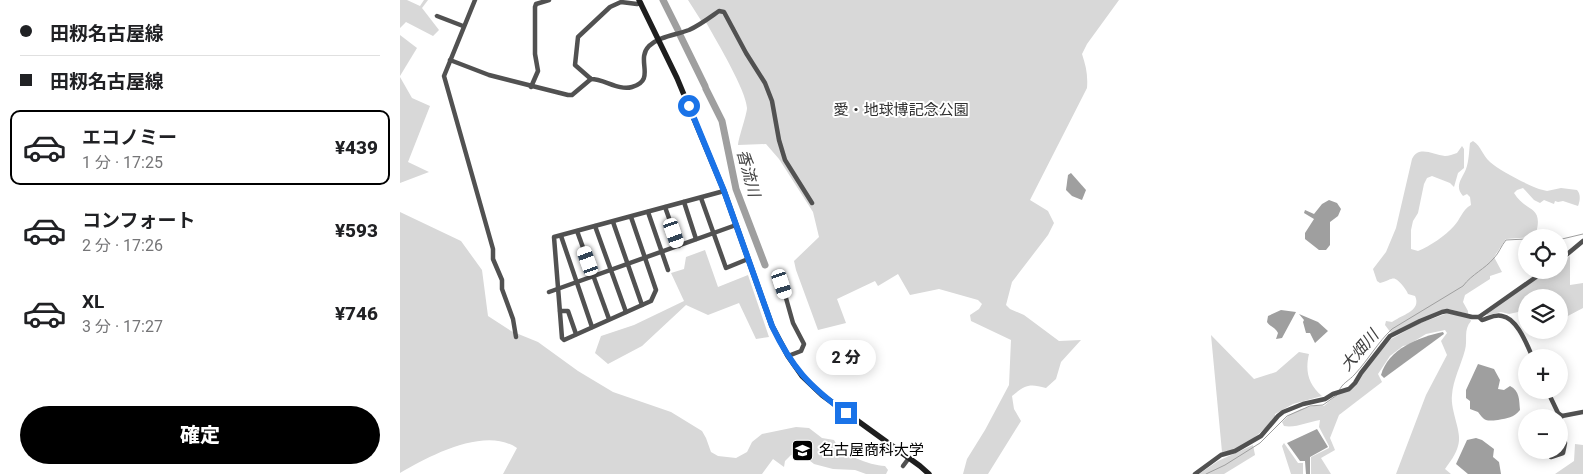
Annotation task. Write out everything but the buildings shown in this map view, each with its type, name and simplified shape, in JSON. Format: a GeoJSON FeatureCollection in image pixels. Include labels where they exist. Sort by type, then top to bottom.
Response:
{"type":"FeatureCollection","features":[{"type":"Feature","properties":{"kind":"main road"},"geometry":{"type":"LineString","coordinates":[[640,2],[677,78],[724,191],[772,326],[788,356],[802,376],[817,391],[929,474]]}},
{"type":"Feature","properties":{"kind":"street"},"geometry":{"type":"LineString","coordinates":[[475,0],[444,76],[493,249],[494,259],[502,280],[502,289],[513,319],[516,337]]}},
{"type":"Feature","properties":{"kind":"street"},"geometry":{"type":"LineString","coordinates":[[530,87],[538,71],[535,54],[535,7],[536,4],[549,0]]}},
{"type":"Feature","properties":{"kind":"street"},"geometry":{"type":"LineString","coordinates":[[591,79],[575,65],[578,37],[610,7],[621,2],[637,4],[640,2]]}},
{"type":"Feature","properties":{"kind":"street"},"geometry":{"type":"LineString","coordinates":[[450,60],[489,75],[530,87],[568,95],[572,95],[591,79],[598,79],[627,88],[641,83],[646,73],[643,63],[644,54],[649,46],[658,40],[689,30],[719,12],[724,12],[765,83],[772,101],[778,140],[785,160],[812,203]]}},
{"type":"Feature","properties":{"kind":"street"},"geometry":{"type":"LineString","coordinates":[[437,16],[463,26]]}},
{"type":"Feature","properties":{"kind":"street"},"geometry":{"type":"LineString","coordinates":[[630,217],[656,290],[651,302],[564,340],[562,338],[556,279],[554,237],[724,191]]}},
{"type":"Feature","properties":{"kind":"street"},"geometry":{"type":"LineString","coordinates":[[701,198],[726,268],[748,259]]}},
{"type":"Feature","properties":{"kind":"street"},"geometry":{"type":"LineString","coordinates":[[684,202],[696,239]]}},
{"type":"Feature","properties":{"kind":"street"},"geometry":{"type":"LineString","coordinates":[[666,207],[679,246]]}},
{"type":"Feature","properties":{"kind":"street"},"geometry":{"type":"LineString","coordinates":[[648,212],[668,270]]}},
{"type":"Feature","properties":{"kind":"street"},"geometry":{"type":"LineString","coordinates":[[613,222],[642,305]]}},
{"type":"Feature","properties":{"kind":"street"},"geometry":{"type":"LineString","coordinates":[[549,292],[736,225]]}},
{"type":"Feature","properties":{"kind":"street"},"geometry":{"type":"LineString","coordinates":[[595,226],[626,312]]}},
{"type":"Feature","properties":{"kind":"street"},"geometry":{"type":"LineString","coordinates":[[577,231],[609,319]]}},
{"type":"Feature","properties":{"kind":"street"},"geometry":{"type":"LineString","coordinates":[[560,236],[592,327]]}},
{"type":"Feature","properties":{"kind":"street"},"geometry":{"type":"LineString","coordinates":[[1568,254],[1583,241]]}},
{"type":"Feature","properties":{"kind":"street"},"geometry":{"type":"LineString","coordinates":[[1479,317],[1533,279]]}},
{"type":"Feature","properties":{"kind":"street"},"geometry":{"type":"LineString","coordinates":[[782,284],[793,323],[804,344],[801,351],[788,356]]}},
{"type":"Feature","properties":{"kind":"street"},"geometry":{"type":"LineString","coordinates":[[560,311],[568,311],[576,334]]}},
{"type":"Feature","properties":{"kind":"street"},"geometry":{"type":"LineString","coordinates":[[1195,474],[1221,455],[1235,451],[1261,436],[1283,412],[1303,404],[1326,399],[1332,394],[1349,389],[1390,336],[1442,312],[1447,311],[1479,317],[1482,320],[1496,316],[1506,317],[1518,329],[1528,349]]}},
{"type":"Feature","properties":{"kind":"street"},"geometry":{"type":"LineString","coordinates":[[1568,415],[1583,412]]}},
{"type":"Feature","properties":{"kind":"street"},"geometry":{"type":"LineString","coordinates":[[903,466],[909,458]]}},
{"type":"Feature","properties":{"kind":"green space"},"geometry":{"type":"Polygon","coordinates":[[[400,0],[407,0],[420,6],[424,0],[428,0],[422,8],[439,30],[433,36],[406,22],[400,28],[400,0]]]}},
{"type":"Feature","properties":{"kind":"green space","name":"愛・地球博記念公園"},"geometry":{"type":"Polygon","coordinates":[[[688,0],[1119,0],[1087,44],[1082,54],[1087,88],[1030,200],[1048,211],[1054,223],[1048,235],[1012,282],[1006,305],[1010,309],[1024,315],[1059,341],[1081,340],[1061,362],[1056,379],[1046,388],[1027,386],[1012,396],[1014,409],[1021,421],[988,474],[963,474],[967,459],[1009,385],[1011,340],[971,321],[970,315],[979,309],[982,304],[978,300],[939,289],[910,295],[898,274],[878,286],[875,281],[837,299],[846,323],[818,330],[794,261],[819,237],[813,212],[779,159],[766,144],[738,145],[747,111],[742,90],[707,24],[705,21],[702,22],[688,0]]]}},
{"type":"Feature","properties":{"kind":"green space"},"geometry":{"type":"Polygon","coordinates":[[[400,35],[417,48],[400,76],[400,35]]]}},
{"type":"Feature","properties":{"kind":"green space"},"geometry":{"type":"Polygon","coordinates":[[[400,77],[412,98],[430,106],[408,162],[429,172],[400,183],[400,77]]]}},
{"type":"Feature","properties":{"kind":"green space"},"geometry":{"type":"Polygon","coordinates":[[[1473,141],[1494,166],[1527,184],[1547,191],[1561,188],[1577,190],[1580,198],[1578,206],[1563,201],[1555,201],[1554,204],[1544,200],[1540,203],[1534,200],[1523,188],[1517,190],[1514,193],[1519,200],[1536,214],[1538,219],[1537,229],[1518,229],[1518,238],[1506,239],[1494,257],[1502,272],[1490,276],[1490,279],[1465,295],[1463,302],[1468,314],[1449,309],[1391,333],[1385,325],[1386,321],[1392,322],[1413,309],[1416,305],[1415,296],[1408,294],[1395,279],[1380,283],[1377,281],[1373,269],[1386,252],[1396,228],[1412,159],[1418,152],[1446,156],[1457,153],[1462,146],[1464,149],[1464,168],[1458,173],[1454,187],[1450,183],[1432,176],[1427,178],[1424,184],[1418,213],[1413,221],[1411,230],[1411,249],[1418,251],[1432,244],[1446,233],[1471,205],[1470,197],[1467,194],[1463,196],[1459,189],[1467,166],[1470,143],[1473,141]]]}},
{"type":"Feature","properties":{"kind":"green space"},"geometry":{"type":"Polygon","coordinates":[[[400,212],[461,241],[482,270],[488,316],[511,331],[538,342],[578,371],[613,392],[671,412],[702,431],[711,452],[718,456],[736,458],[747,452],[752,442],[762,434],[796,427],[809,428],[822,438],[834,440],[849,455],[871,464],[885,466],[888,470],[886,474],[866,474],[855,470],[833,469],[814,464],[805,457],[791,455],[785,461],[784,467],[773,459],[762,474],[503,474],[517,448],[504,442],[489,440],[457,446],[426,459],[400,473],[400,212]]]}},
{"type":"Feature","properties":{"kind":"green space"},"geometry":{"type":"Polygon","coordinates":[[[705,250],[718,287],[748,275],[769,337],[756,339],[739,303],[708,315],[686,305],[642,346],[608,364],[595,353],[601,336],[634,325],[684,301],[671,273],[684,269],[686,257],[705,250]]]}},
{"type":"Feature","properties":{"kind":"green space"},"geometry":{"type":"Polygon","coordinates":[[[1570,256],[1570,285],[1583,283],[1583,308],[1568,316],[1568,289],[1522,289],[1537,279],[1568,279],[1568,257],[1570,256]]]}},
{"type":"Feature","properties":{"kind":"green space"},"geometry":{"type":"Polygon","coordinates":[[[1518,292],[1518,312],[1485,314],[1518,292]]]}},
{"type":"Feature","properties":{"kind":"green space"},"geometry":{"type":"Polygon","coordinates":[[[1448,313],[1470,318],[1471,321],[1466,331],[1466,346],[1453,389],[1452,401],[1459,441],[1453,458],[1445,469],[1451,474],[1396,474],[1426,395],[1447,355],[1441,341],[1447,333],[1445,330],[1426,334],[1403,346],[1390,356],[1378,374],[1382,382],[1339,415],[1330,438],[1335,450],[1321,458],[1331,474],[1311,474],[1311,457],[1329,448],[1319,427],[1320,420],[1293,426],[1284,426],[1282,422],[1289,415],[1301,409],[1324,406],[1339,393],[1345,391],[1362,374],[1391,339],[1420,323],[1448,313]]]}},
{"type":"Feature","properties":{"kind":"green space"},"geometry":{"type":"Polygon","coordinates":[[[1211,335],[1254,379],[1276,372],[1299,352],[1309,354],[1307,366],[1309,377],[1314,387],[1322,396],[1293,404],[1275,414],[1270,423],[1252,440],[1238,448],[1222,452],[1211,335]]]}},
{"type":"Feature","properties":{"kind":"green space"},"geometry":{"type":"Polygon","coordinates":[[[1284,443],[1298,463],[1303,463],[1303,474],[1291,474],[1282,446],[1284,443]]]}},
{"type":"Feature","properties":{"kind":"green space"},"geometry":{"type":"Polygon","coordinates":[[[1575,444],[1583,445],[1583,474],[1555,474],[1574,461],[1575,444]]]}},
{"type":"Feature","properties":{"kind":"green space"},"geometry":{"type":"Polygon","coordinates":[[[1253,445],[1255,455],[1224,474],[1199,474],[1218,461],[1253,445]]]}},
{"type":"Feature","properties":{"kind":"shaded area"},"geometry":{"type":"Polygon","coordinates":[[[1071,173],[1086,190],[1082,200],[1072,196],[1066,190],[1068,175],[1071,173]]]}},
{"type":"Feature","properties":{"kind":"shaded area"},"geometry":{"type":"Polygon","coordinates":[[[1329,200],[1337,203],[1341,209],[1338,216],[1330,222],[1330,245],[1326,250],[1319,250],[1305,239],[1305,233],[1314,219],[1304,213],[1305,210],[1314,214],[1322,204],[1329,200]]]}},
{"type":"Feature","properties":{"kind":"shaded area"},"geometry":{"type":"Polygon","coordinates":[[[1281,310],[1296,312],[1282,338],[1276,339],[1278,333],[1267,322],[1268,316],[1281,310]]]}},
{"type":"Feature","properties":{"kind":"shaded area"},"geometry":{"type":"Polygon","coordinates":[[[1299,314],[1318,322],[1328,331],[1315,343],[1310,333],[1306,333],[1304,320],[1299,314]]]}},
{"type":"Feature","properties":{"kind":"shaded area"},"geometry":{"type":"Polygon","coordinates":[[[1443,332],[1444,334],[1384,378],[1381,375],[1390,358],[1397,351],[1424,337],[1443,332]]]}},
{"type":"Feature","properties":{"kind":"shaded area"},"geometry":{"type":"Polygon","coordinates":[[[1478,364],[1494,369],[1500,380],[1498,389],[1504,390],[1510,386],[1516,390],[1520,409],[1515,415],[1505,419],[1489,421],[1478,412],[1470,409],[1470,401],[1466,398],[1466,390],[1478,364]]]}},
{"type":"Feature","properties":{"kind":"shaded area"},"geometry":{"type":"Polygon","coordinates":[[[1317,429],[1328,447],[1310,457],[1310,474],[1306,474],[1305,461],[1300,461],[1287,443],[1317,429]]]}},
{"type":"Feature","properties":{"kind":"shaded area"},"geometry":{"type":"Polygon","coordinates":[[[1476,438],[1494,449],[1493,457],[1499,462],[1501,474],[1468,474],[1456,464],[1467,440],[1476,438]]]}},
{"type":"Feature","properties":{"kind":"waterway","name":"香流川"},"geometry":{"type":"LineString","coordinates":[[663,0],[678,30]]}},
{"type":"Feature","properties":{"kind":"waterway","name":"香流川"},"geometry":{"type":"LineString","coordinates":[[680,35],[705,86]]}},
{"type":"Feature","properties":{"kind":"waterway","name":"香流川"},"geometry":{"type":"LineString","coordinates":[[706,89],[722,121],[736,189],[765,265]]}},
{"type":"Feature","properties":{"kind":"waterway","name":"大畑川"},"geometry":{"type":"LineString","coordinates":[[1568,238],[1583,234]]}},
{"type":"Feature","properties":{"kind":"waterway","name":"大畑川"},"geometry":{"type":"LineString","coordinates":[[1339,391],[1360,369],[1392,329],[1463,286],[1490,262],[1506,240],[1518,239]]}},
{"type":"Feature","properties":{"kind":"waterway","name":"大畑川"},"geometry":{"type":"LineString","coordinates":[[1206,474],[1225,465],[1260,443],[1287,416],[1310,406],[1323,405],[1337,395]]}},
{"type":"Feature","properties":{"kind":"place","name":"名古屋商科大学"},"geometry":{"type":"Point","coordinates":[803,450]}},
{"type":"Feature","properties":{"kind":"route"},"geometry":{"type":"LineString","coordinates":[[689,106],[724,191],[772,326],[781,345],[793,365],[812,387],[846,413]]}}]}
